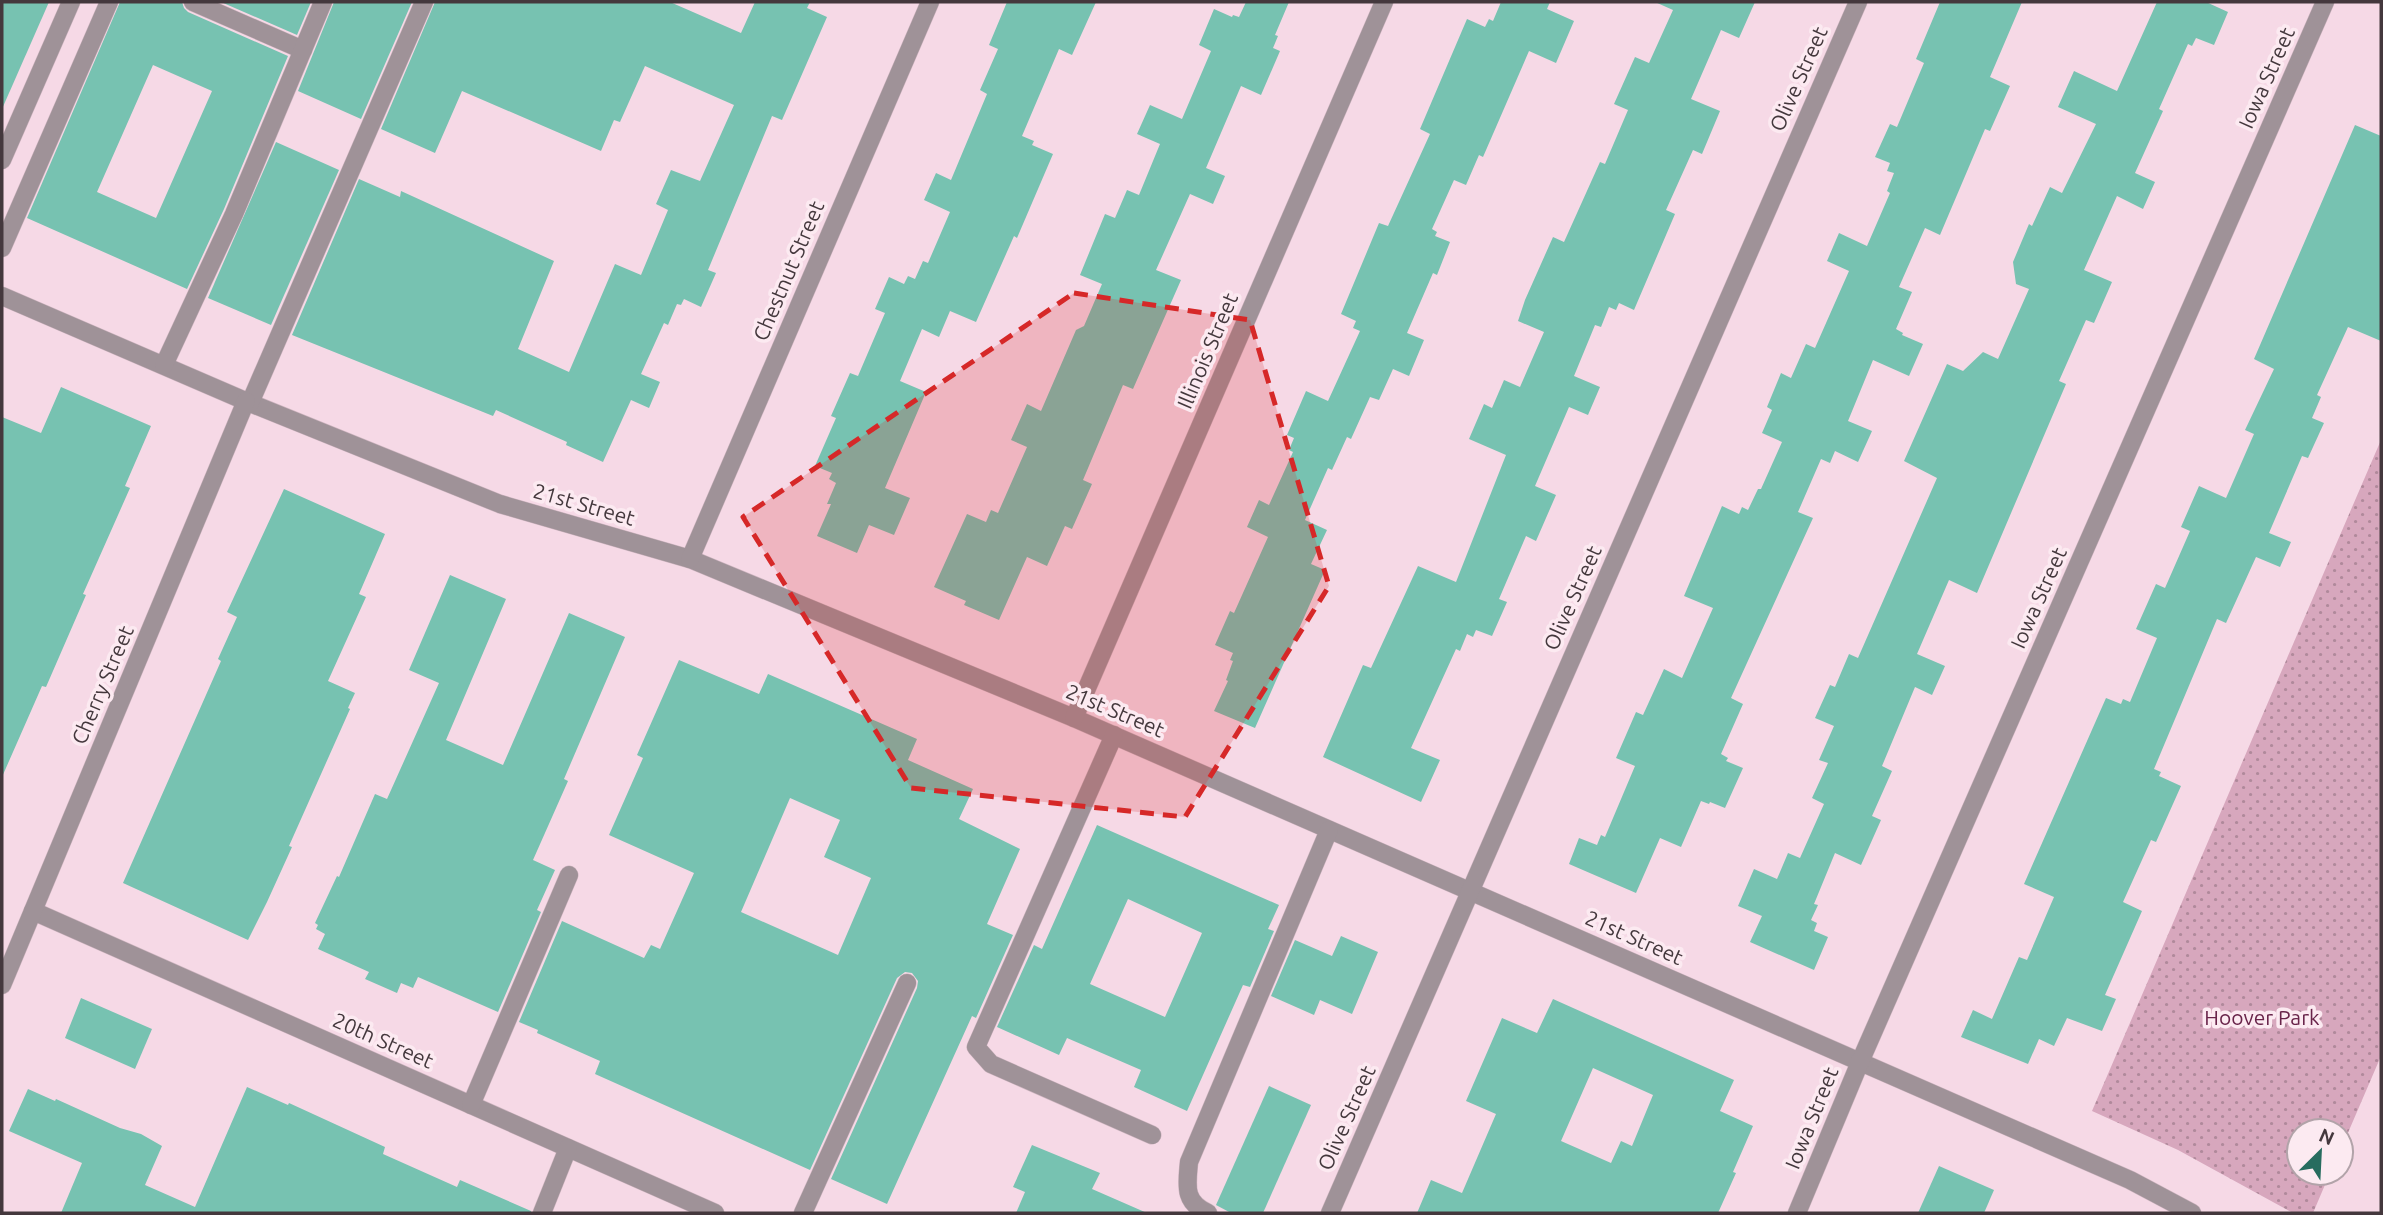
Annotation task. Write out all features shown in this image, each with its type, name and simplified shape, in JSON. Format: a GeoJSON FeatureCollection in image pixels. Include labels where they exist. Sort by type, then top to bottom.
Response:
{"type":"FeatureCollection","features":[{"type":"Feature","properties":{"kind":"street"},"geometry":{"type":"LineString","coordinates":[[2,160],[71,2]]}},
{"type":"Feature","properties":{"kind":"street"},"geometry":{"type":"LineString","coordinates":[[2,248],[108,2]]}},
{"type":"Feature","properties":{"kind":"street"},"geometry":{"type":"LineString","coordinates":[[193,2],[303,50]]}},
{"type":"Feature","properties":{"kind":"street"},"geometry":{"type":"LineString","coordinates":[[163,365],[233,214],[323,2]]}},
{"type":"Feature","properties":{"kind":"street","name":"Cherry Street"},"geometry":{"type":"LineString","coordinates":[[2,985],[248,402],[424,2]]}},
{"type":"Feature","properties":{"kind":"street","name":"Chestnut Street"},"geometry":{"type":"LineString","coordinates":[[690,559],[930,2]]}},
{"type":"Feature","properties":{"kind":"street","name":"Illinois Street"},"geometry":{"type":"LineString","coordinates":[[1074,718],[1384,2]]}},
{"type":"Feature","properties":{"kind":"street","name":"Olive Street"},"geometry":{"type":"LineString","coordinates":[[1330,1213],[1858,2]]}},
{"type":"Feature","properties":{"kind":"street","name":"Iowa Street"},"geometry":{"type":"LineString","coordinates":[[1797,1213],[1860,1062],[2325,2]]}},
{"type":"Feature","properties":{"kind":"street","name":"21st Street"},"geometry":{"type":"LineString","coordinates":[[2,296],[248,402],[499,504],[690,559],[1074,718],[2130,1180],[2192,1213]]}},
{"type":"Feature","properties":{"kind":"street"},"geometry":{"type":"LineString","coordinates":[[1114,735],[976,1047],[991,1064],[1152,1135]]}},
{"type":"Feature","properties":{"kind":"street"},"geometry":{"type":"LineString","coordinates":[[1208,1213],[1197,1208],[1186,1190],[1189,1162],[1328,830]]}},
{"type":"Feature","properties":{"kind":"street"},"geometry":{"type":"LineString","coordinates":[[471,1105],[569,875]]}},
{"type":"Feature","properties":{"kind":"street","name":"20th Street"},"geometry":{"type":"LineString","coordinates":[[33,911],[715,1213]]}},
{"type":"Feature","properties":{"kind":"street"},"geometry":{"type":"LineString","coordinates":[[803,1213],[907,983]]}},
{"type":"Feature","properties":{"kind":"street"},"geometry":{"type":"LineString","coordinates":[[542,1213],[568,1148]]}},
{"type":"Feature","properties":{"kind":"highlighted area"},"geometry":{"type":"Polygon","coordinates":[[[1074,293],[1250,320],[1329,586],[1185,817],[911,788],[743,517],[1074,293]]]}},
{"type":"Feature","properties":{"kind":"green space","name":"Hoover Park"},"geometry":{"type":"Polygon","coordinates":[[[2381,440],[2381,1056],[2355,1117],[2285,1117],[2285,1187],[2324,1187],[2313,1213],[2293,1213],[2178,1150],[2092,1111],[2381,440]]]}},
{"type":"Feature","properties":{"kind":"building"},"geometry":{"type":"Polygon","coordinates":[[[2,2],[49,2],[2,109],[2,2]]]}},
{"type":"Feature","properties":{"kind":"building"},"geometry":{"type":"Polygon","coordinates":[[[120,2],[182,2],[188,12],[288,56],[224,209],[187,289],[27,218],[120,2]],[[153,65],[97,192],[156,218],[212,91],[153,65]]]}},
{"type":"Feature","properties":{"kind":"building"},"geometry":{"type":"Polygon","coordinates":[[[221,2],[311,2],[297,35],[221,2]]]}},
{"type":"Feature","properties":{"kind":"building"},"geometry":{"type":"Polygon","coordinates":[[[334,2],[412,2],[361,119],[298,91],[334,2]]]}},
{"type":"Feature","properties":{"kind":"building"},"geometry":{"type":"Polygon","coordinates":[[[435,2],[670,2],[741,33],[755,2],[810,2],[807,8],[827,17],[782,120],[772,116],[708,270],[716,273],[701,307],[684,299],[681,305],[677,304],[668,325],[664,323],[641,374],[660,382],[649,408],[631,400],[603,462],[566,445],[567,442],[496,410],[493,416],[292,335],[359,179],[400,197],[401,191],[554,261],[518,349],[569,372],[615,264],[641,275],[668,210],[656,204],[671,170],[700,181],[734,105],[645,66],[620,122],[614,120],[601,151],[462,91],[435,153],[381,129],[435,2]]]}},
{"type":"Feature","properties":{"kind":"building"},"geometry":{"type":"Polygon","coordinates":[[[1007,2],[1096,2],[1072,55],[1059,49],[1022,136],[1034,141],[1032,145],[1053,154],[1017,238],[1014,236],[976,322],[950,311],[939,337],[922,329],[900,381],[926,392],[885,488],[910,498],[894,535],[869,525],[857,553],[817,536],[831,504],[827,504],[836,483],[829,479],[832,473],[815,466],[836,418],[831,416],[850,373],[858,376],[885,313],[875,309],[889,277],[904,284],[908,276],[915,279],[923,261],[928,263],[950,212],[924,200],[936,173],[951,180],[987,94],[980,90],[998,49],[989,45],[1007,2]]]}},
{"type":"Feature","properties":{"kind":"building"},"geometry":{"type":"Polygon","coordinates":[[[1246,2],[1289,2],[1275,35],[1278,36],[1273,48],[1280,51],[1261,95],[1241,86],[1206,168],[1225,176],[1213,204],[1190,194],[1156,270],[1181,280],[1133,389],[1123,385],[1083,480],[1092,484],[1072,529],[1065,526],[1047,566],[1027,557],[999,620],[964,605],[966,601],[934,587],[967,514],[986,522],[991,510],[998,513],[1027,447],[1011,440],[1027,404],[1041,411],[1076,330],[1084,326],[1102,284],[1080,275],[1105,214],[1115,218],[1127,190],[1139,195],[1160,144],[1137,134],[1150,105],[1182,119],[1211,51],[1199,45],[1214,9],[1232,17],[1239,17],[1246,2]]]}},
{"type":"Feature","properties":{"kind":"building"},"geometry":{"type":"Polygon","coordinates":[[[1501,2],[1550,2],[1547,9],[1574,21],[1556,63],[1529,51],[1483,157],[1479,155],[1466,185],[1454,180],[1432,229],[1437,232],[1435,236],[1450,242],[1437,275],[1433,273],[1407,333],[1424,340],[1409,376],[1393,369],[1379,400],[1370,397],[1351,439],[1347,437],[1332,470],[1328,468],[1305,520],[1327,530],[1311,564],[1325,570],[1255,728],[1214,711],[1228,681],[1226,680],[1233,661],[1230,660],[1233,653],[1215,645],[1230,611],[1234,613],[1268,537],[1247,527],[1259,500],[1269,505],[1293,452],[1289,450],[1294,438],[1287,435],[1306,391],[1328,401],[1360,331],[1353,328],[1356,321],[1341,314],[1379,223],[1388,226],[1430,134],[1420,129],[1467,19],[1485,27],[1489,19],[1493,21],[1501,2]]]}},
{"type":"Feature","properties":{"kind":"building"},"geometry":{"type":"Polygon","coordinates":[[[1655,2],[1755,2],[1739,38],[1721,30],[1691,99],[1720,111],[1702,154],[1693,150],[1666,210],[1675,214],[1634,310],[1619,303],[1616,310],[1609,307],[1601,327],[1595,325],[1574,376],[1600,387],[1588,415],[1569,407],[1535,486],[1556,495],[1536,541],[1526,536],[1499,599],[1507,602],[1492,636],[1476,630],[1473,637],[1467,634],[1460,651],[1456,649],[1411,748],[1440,760],[1421,802],[1323,757],[1363,665],[1371,668],[1418,566],[1456,582],[1506,455],[1469,439],[1484,404],[1492,408],[1504,380],[1520,387],[1544,332],[1518,321],[1525,300],[1553,237],[1564,242],[1600,162],[1605,164],[1628,110],[1614,104],[1635,57],[1649,63],[1673,10],[1655,2]]]}},
{"type":"Feature","properties":{"kind":"building"},"geometry":{"type":"Polygon","coordinates":[[[1940,2],[2022,2],[1990,77],[2010,86],[1990,131],[1985,129],[1940,235],[1925,228],[1899,287],[1912,292],[1896,329],[1903,333],[1902,335],[1923,344],[1909,376],[1873,360],[1848,421],[1872,431],[1858,462],[1835,451],[1830,463],[1821,459],[1798,512],[1813,518],[1731,698],[1743,704],[1721,754],[1728,758],[1726,761],[1743,768],[1725,808],[1701,801],[1681,847],[1660,838],[1636,893],[1569,864],[1579,838],[1597,845],[1601,835],[1605,837],[1635,766],[1616,758],[1636,712],[1643,715],[1664,669],[1682,678],[1713,608],[1684,596],[1722,506],[1739,514],[1742,507],[1748,510],[1758,489],[1761,489],[1782,442],[1762,433],[1772,410],[1767,407],[1781,373],[1791,378],[1806,344],[1815,348],[1849,271],[1827,261],[1839,233],[1867,246],[1890,193],[1887,191],[1894,173],[1887,171],[1890,163],[1875,157],[1890,124],[1897,127],[1924,63],[1916,59],[1940,2]]]}},
{"type":"Feature","properties":{"kind":"building"},"geometry":{"type":"Polygon","coordinates":[[[2157,2],[2206,2],[2228,12],[2214,45],[2196,38],[2192,46],[2188,44],[2159,109],[2163,111],[2135,173],[2155,182],[2143,209],[2117,196],[2084,270],[2112,282],[2094,323],[2086,320],[2059,381],[2066,384],[1977,593],[1949,580],[1917,654],[1945,666],[1932,695],[1915,687],[1882,766],[1892,771],[1872,816],[1881,820],[1861,865],[1835,853],[1814,904],[1818,905],[1811,920],[1817,923],[1814,931],[1828,937],[1814,970],[1750,942],[1762,916],[1738,906],[1754,869],[1777,879],[1788,853],[1800,858],[1824,804],[1812,798],[1828,763],[1819,760],[1834,726],[1815,718],[1830,685],[1835,687],[1849,654],[1858,658],[1937,478],[1904,461],[1947,364],[1963,371],[1983,352],[1998,359],[2029,289],[2016,284],[2013,262],[2029,224],[2032,226],[2050,187],[2062,193],[2096,124],[2058,107],[2074,71],[2117,91],[2157,2]]]}},
{"type":"Feature","properties":{"kind":"building"},"geometry":{"type":"Polygon","coordinates":[[[2355,125],[2381,136],[2381,341],[2348,327],[2317,395],[2321,397],[2312,418],[2324,423],[2308,458],[2302,456],[2269,533],[2291,542],[2280,567],[2256,557],[2226,623],[2217,619],[2154,769],[2161,772],[2159,776],[2181,786],[2156,842],[2151,840],[2123,902],[2142,911],[2105,995],[2116,999],[2102,1031],[2067,1018],[2054,1046],[2039,1039],[2028,1064],[1961,1037],[1973,1010],[1992,1019],[2019,957],[2027,960],[2054,897],[2024,884],[2106,698],[2121,704],[2123,699],[2130,702],[2157,638],[2136,629],[2156,584],[2165,588],[2190,531],[2181,527],[2199,486],[2226,498],[2254,434],[2245,430],[2274,369],[2254,359],[2355,125]]]}},
{"type":"Feature","properties":{"kind":"building"},"geometry":{"type":"Polygon","coordinates":[[[276,142],[339,170],[271,325],[208,298],[276,142]]]}},
{"type":"Feature","properties":{"kind":"building"},"geometry":{"type":"Polygon","coordinates":[[[61,387],[151,426],[125,486],[130,488],[83,594],[86,595],[46,687],[42,686],[2,777],[2,417],[41,433],[61,387]]]}},
{"type":"Feature","properties":{"kind":"building"},"geometry":{"type":"Polygon","coordinates":[[[284,489],[385,534],[359,594],[366,597],[328,681],[355,693],[348,708],[350,709],[289,846],[292,847],[248,940],[123,883],[221,661],[218,659],[237,617],[227,612],[284,489]]]}},
{"type":"Feature","properties":{"kind":"building"},"geometry":{"type":"Polygon","coordinates":[[[450,575],[506,599],[446,740],[503,765],[569,613],[625,637],[564,779],[568,781],[533,860],[555,870],[537,910],[541,912],[498,1012],[418,977],[413,988],[401,983],[397,993],[365,979],[369,972],[318,949],[325,934],[316,929],[318,925],[315,923],[337,876],[339,877],[375,794],[387,799],[439,683],[409,670],[450,575]]]}},
{"type":"Feature","properties":{"kind":"building"},"geometry":{"type":"Polygon","coordinates":[[[679,660],[759,694],[768,674],[917,739],[908,760],[973,789],[959,819],[1020,849],[987,924],[1013,935],[976,1018],[972,1016],[887,1204],[831,1179],[917,988],[918,981],[912,973],[905,972],[897,978],[810,1170],[595,1074],[600,1061],[537,1033],[538,1030],[519,1022],[562,921],[644,958],[651,945],[660,949],[694,873],[609,835],[643,758],[637,755],[679,660]],[[790,798],[741,912],[838,955],[871,878],[824,857],[840,820],[790,798]]]}},
{"type":"Feature","properties":{"kind":"building"},"geometry":{"type":"Polygon","coordinates":[[[1097,825],[1279,905],[1268,929],[1274,931],[1250,987],[1243,985],[1187,1111],[1134,1087],[1141,1070],[1067,1038],[1059,1055],[997,1027],[1034,945],[1042,949],[1097,825]],[[1128,899],[1090,984],[1165,1017],[1202,933],[1128,899]]]}},
{"type":"Feature","properties":{"kind":"building"},"geometry":{"type":"Polygon","coordinates":[[[1341,936],[1378,952],[1352,1014],[1320,1000],[1314,1015],[1271,996],[1295,940],[1332,956],[1341,936]]]}},
{"type":"Feature","properties":{"kind":"building"},"geometry":{"type":"Polygon","coordinates":[[[81,998],[152,1029],[135,1069],[65,1038],[81,998]]]}},
{"type":"Feature","properties":{"kind":"building"},"geometry":{"type":"Polygon","coordinates":[[[1553,999],[1734,1080],[1720,1111],[1753,1126],[1718,1213],[1417,1213],[1431,1180],[1462,1193],[1496,1114],[1466,1101],[1502,1018],[1537,1033],[1553,999]],[[1593,1068],[1561,1141],[1611,1163],[1621,1141],[1632,1146],[1653,1095],[1593,1068]]]}},
{"type":"Feature","properties":{"kind":"building"},"geometry":{"type":"Polygon","coordinates":[[[1269,1086],[1311,1105],[1263,1213],[1231,1213],[1216,1205],[1269,1086]]]}},
{"type":"Feature","properties":{"kind":"building"},"geometry":{"type":"Polygon","coordinates":[[[247,1087],[385,1147],[383,1154],[457,1187],[460,1180],[531,1213],[61,1213],[82,1163],[9,1131],[28,1089],[55,1101],[56,1099],[120,1128],[141,1134],[162,1146],[145,1185],[195,1207],[247,1087]]]}},
{"type":"Feature","properties":{"kind":"building"},"geometry":{"type":"Polygon","coordinates":[[[1032,1145],[1100,1173],[1092,1189],[1147,1213],[1016,1213],[1025,1192],[1013,1187],[1032,1145]]]}},
{"type":"Feature","properties":{"kind":"building"},"geometry":{"type":"Polygon","coordinates":[[[1939,1166],[1994,1190],[1984,1213],[1918,1213],[1939,1166]]]}}]}
